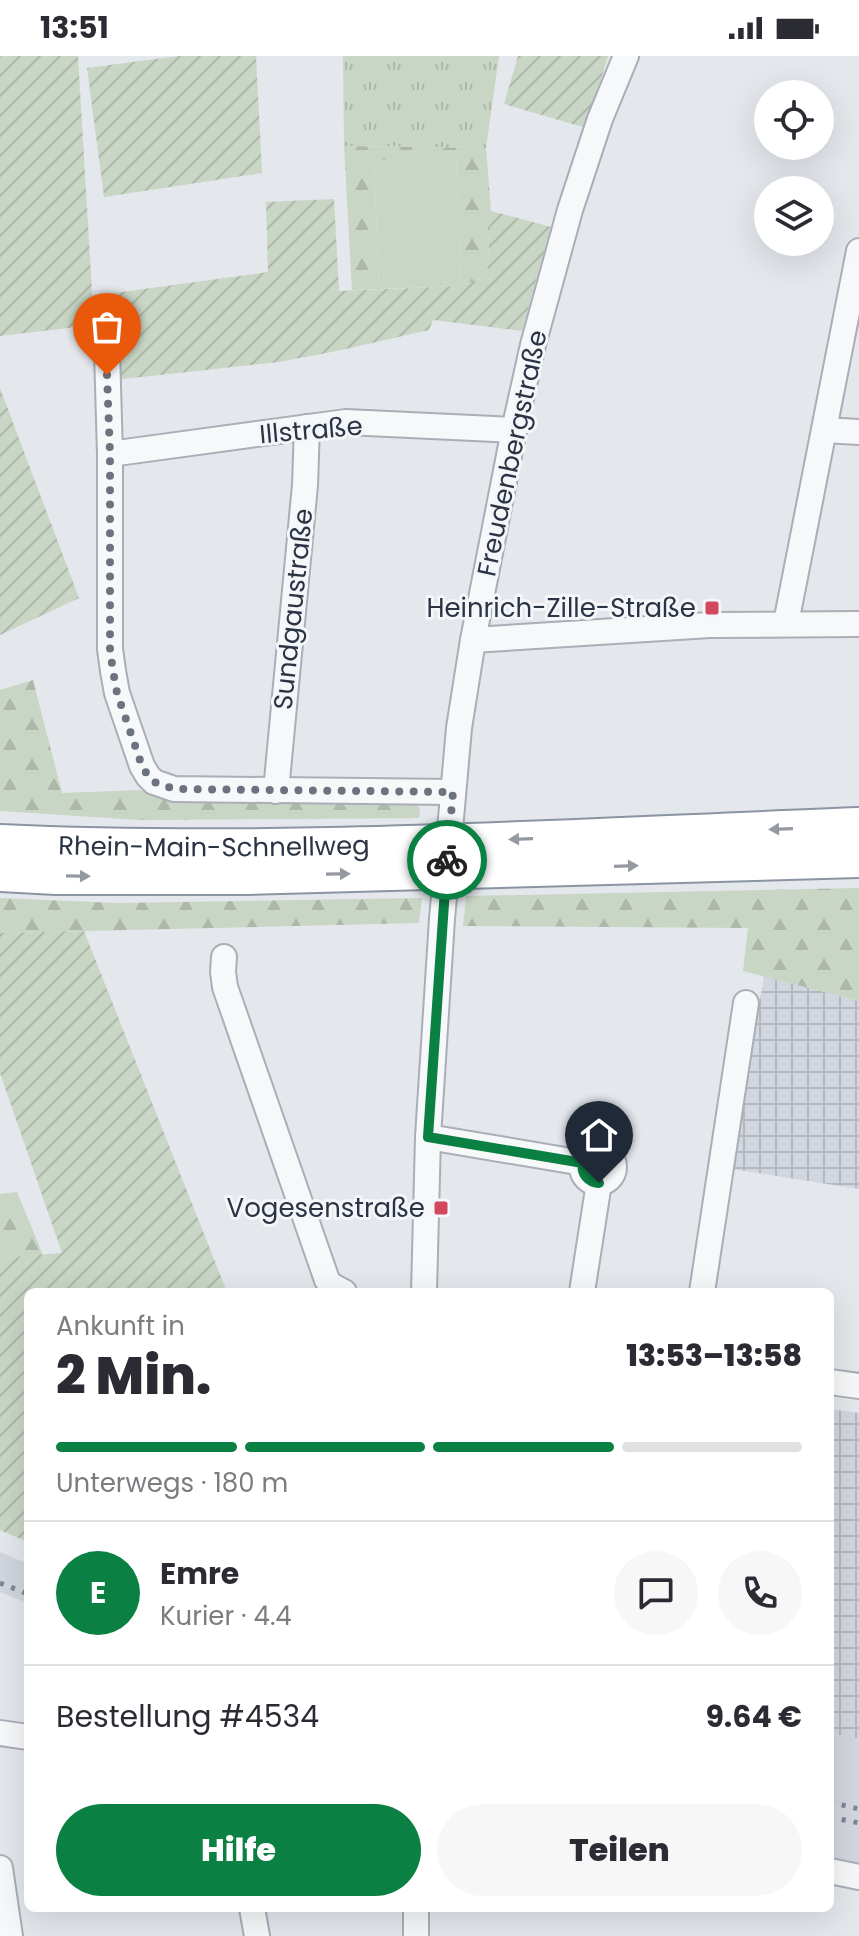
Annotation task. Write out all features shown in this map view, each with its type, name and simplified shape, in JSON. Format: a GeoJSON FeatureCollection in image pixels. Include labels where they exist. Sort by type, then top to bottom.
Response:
{"type":"FeatureCollection","features":[{"type":"Feature","properties":{"kind":"highway","name":"Rhein-Main-Schnellweg"},"geometry":{"type":"LineString","coordinates":[[0,843],[247,847],[859,826]]}},
{"type":"Feature","properties":{"kind":"highway","name":"Rhein-Main-Schnellweg"},"geometry":{"type":"LineString","coordinates":[[0,873],[247,876],[859,859]]}},
{"type":"Feature","properties":{"kind":"street","name":"Freudenbergstraße"},"geometry":{"type":"LineString","coordinates":[[424,1288],[428,1137],[442,919],[459,728],[473,640],[533,345],[570,210],[600,119],[626,56]]}},
{"type":"Feature","properties":{"kind":"street"},"geometry":{"type":"LineString","coordinates":[[786,623],[859,251]]}},
{"type":"Feature","properties":{"kind":"street"},"geometry":{"type":"LineString","coordinates":[[107,352],[110,649],[117,693],[148,776],[154,782],[174,789],[452,800]]}},
{"type":"Feature","properties":{"kind":"street","name":"Illstraße"},"geometry":{"type":"LineString","coordinates":[[110,454],[346,422],[514,430]]}},
{"type":"Feature","properties":{"kind":"street","name":"Sundgaustraße"},"geometry":{"type":"LineString","coordinates":[[276,791],[305,485],[307,427]]}},
{"type":"Feature","properties":{"kind":"street"},"geometry":{"type":"LineString","coordinates":[[824,430],[859,432]]}},
{"type":"Feature","properties":{"kind":"street"},"geometry":{"type":"LineString","coordinates":[[473,640],[694,626],[859,624]]}},
{"type":"Feature","properties":{"kind":"street"},"geometry":{"type":"LineString","coordinates":[[224,957],[225,987],[327,1280],[337,1288]]}},
{"type":"Feature","properties":{"kind":"street"},"geometry":{"type":"LineString","coordinates":[[703,1288],[746,1003]]}},
{"type":"Feature","properties":{"kind":"street"},"geometry":{"type":"LineString","coordinates":[[428,1137],[583,1163],[583,1173],[589,1181],[599,1183],[583,1288]]}},
{"type":"Feature","properties":{"kind":"street"},"geometry":{"type":"LineString","coordinates":[[834,1383],[859,1386]]}},
{"type":"Feature","properties":{"kind":"street"},"geometry":{"type":"LineString","coordinates":[[0,1733],[24,1736]]}},
{"type":"Feature","properties":{"kind":"street"},"geometry":{"type":"LineString","coordinates":[[0,1868],[10,1936]]}},
{"type":"Feature","properties":{"kind":"street"},"geometry":{"type":"LineString","coordinates":[[834,1872],[859,1877]]}},
{"type":"Feature","properties":{"kind":"street"},"geometry":{"type":"LineString","coordinates":[[253,1912],[257,1936]]}},
{"type":"Feature","properties":{"kind":"street"},"geometry":{"type":"LineString","coordinates":[[416,1912],[416,1936]]}},
{"type":"Feature","properties":{"kind":"shaded area"},"geometry":{"type":"Polygon","coordinates":[[[764,976],[859,1001],[859,1189],[732,1169],[764,976]]]}},
{"type":"Feature","properties":{"kind":"shaded area"},"geometry":{"type":"Polygon","coordinates":[[[834,1410],[859,1413],[859,1739],[834,1734],[834,1410]]]}},
{"type":"Feature","properties":{"kind":"shaded area"},"geometry":{"type":"Polygon","coordinates":[[[0,1552],[24,1562],[24,1601],[0,1592],[0,1552]]]}},
{"type":"Feature","properties":{"kind":"shaded area"},"geometry":{"type":"Polygon","coordinates":[[[834,1734],[859,1739],[859,1870],[834,1866],[834,1734]]]}},
{"type":"Feature","properties":{"kind":"green space"},"geometry":{"type":"Polygon","coordinates":[[[0,56],[78,56],[94,325],[0,336],[0,56]]]}},
{"type":"Feature","properties":{"kind":"green space"},"geometry":{"type":"Polygon","coordinates":[[[179,56],[256,56],[262,173],[104,197],[87,68],[179,56]]]}},
{"type":"Feature","properties":{"kind":"green space"},"geometry":{"type":"Polygon","coordinates":[[[343,56],[499,56],[486,148],[344,146],[343,56]]]}},
{"type":"Feature","properties":{"kind":"green space"},"geometry":{"type":"Polygon","coordinates":[[[518,56],[608,56],[586,128],[504,104],[518,56]]]}},
{"type":"Feature","properties":{"kind":"green space"},"geometry":{"type":"Polygon","coordinates":[[[344,146],[486,148],[491,211],[487,277],[461,286],[456,158],[374,161],[379,289],[352,290],[344,146]]]}},
{"type":"Feature","properties":{"kind":"green space"},"geometry":{"type":"Polygon","coordinates":[[[456,157],[461,286],[379,289],[374,161],[456,157]]]}},
{"type":"Feature","properties":{"kind":"green space"},"geometry":{"type":"Polygon","coordinates":[[[334,199],[339,291],[461,286],[487,277],[491,211],[551,227],[522,331],[433,320],[429,330],[337,351],[278,362],[114,380],[107,294],[268,272],[266,202],[334,199]]]}},
{"type":"Feature","properties":{"kind":"green space"},"geometry":{"type":"Polygon","coordinates":[[[0,388],[79,598],[0,635],[0,388]]]}},
{"type":"Feature","properties":{"kind":"green space"},"geometry":{"type":"Polygon","coordinates":[[[33,680],[62,793],[141,790],[176,801],[409,802],[418,805],[419,818],[140,820],[0,811],[0,690],[33,680]]]}},
{"type":"Feature","properties":{"kind":"green space"},"geometry":{"type":"Polygon","coordinates":[[[859,888],[859,1001],[743,971],[748,928],[463,926],[466,896],[859,888]]]}},
{"type":"Feature","properties":{"kind":"green space"},"geometry":{"type":"Polygon","coordinates":[[[0,898],[118,903],[422,898],[419,923],[0,933],[0,898]]]}},
{"type":"Feature","properties":{"kind":"green space"},"geometry":{"type":"Polygon","coordinates":[[[84,931],[225,1288],[24,1288],[24,1540],[0,1530],[0,1258],[62,1253],[0,1073],[0,933],[84,931]]]}},
{"type":"Feature","properties":{"kind":"green space"},"geometry":{"type":"Polygon","coordinates":[[[17,1192],[43,1255],[0,1258],[0,1194],[17,1192]]]}},
{"type":"Feature","properties":{"kind":"railway"},"geometry":{"type":"LineString","coordinates":[[0,1583],[24,1592]]}},
{"type":"Feature","properties":{"kind":"railway"},"geometry":{"type":"LineString","coordinates":[[834,1803],[859,1809]]}},
{"type":"Feature","properties":{"kind":"railway"},"geometry":{"type":"LineString","coordinates":[[834,1818],[859,1823]]}},
{"type":"Feature","properties":{"kind":"way so far"},"geometry":{"type":"LineString","coordinates":[[107,375],[110,649],[117,693],[148,776],[154,782],[174,789],[453,792],[447,860]]}},
{"type":"Feature","properties":{"kind":"place","name":"Heinrich-Zille-Straße"},"geometry":{"type":"Point","coordinates":[712,608]}},
{"type":"Feature","properties":{"kind":"place","name":"Vogesenstraße"},"geometry":{"type":"Point","coordinates":[441,1208]}},
{"type":"Feature","properties":{"kind":"route"},"geometry":{"type":"LineString","coordinates":[[447,860],[428,1137],[583,1163],[583,1173],[589,1181],[599,1183]]}}]}
